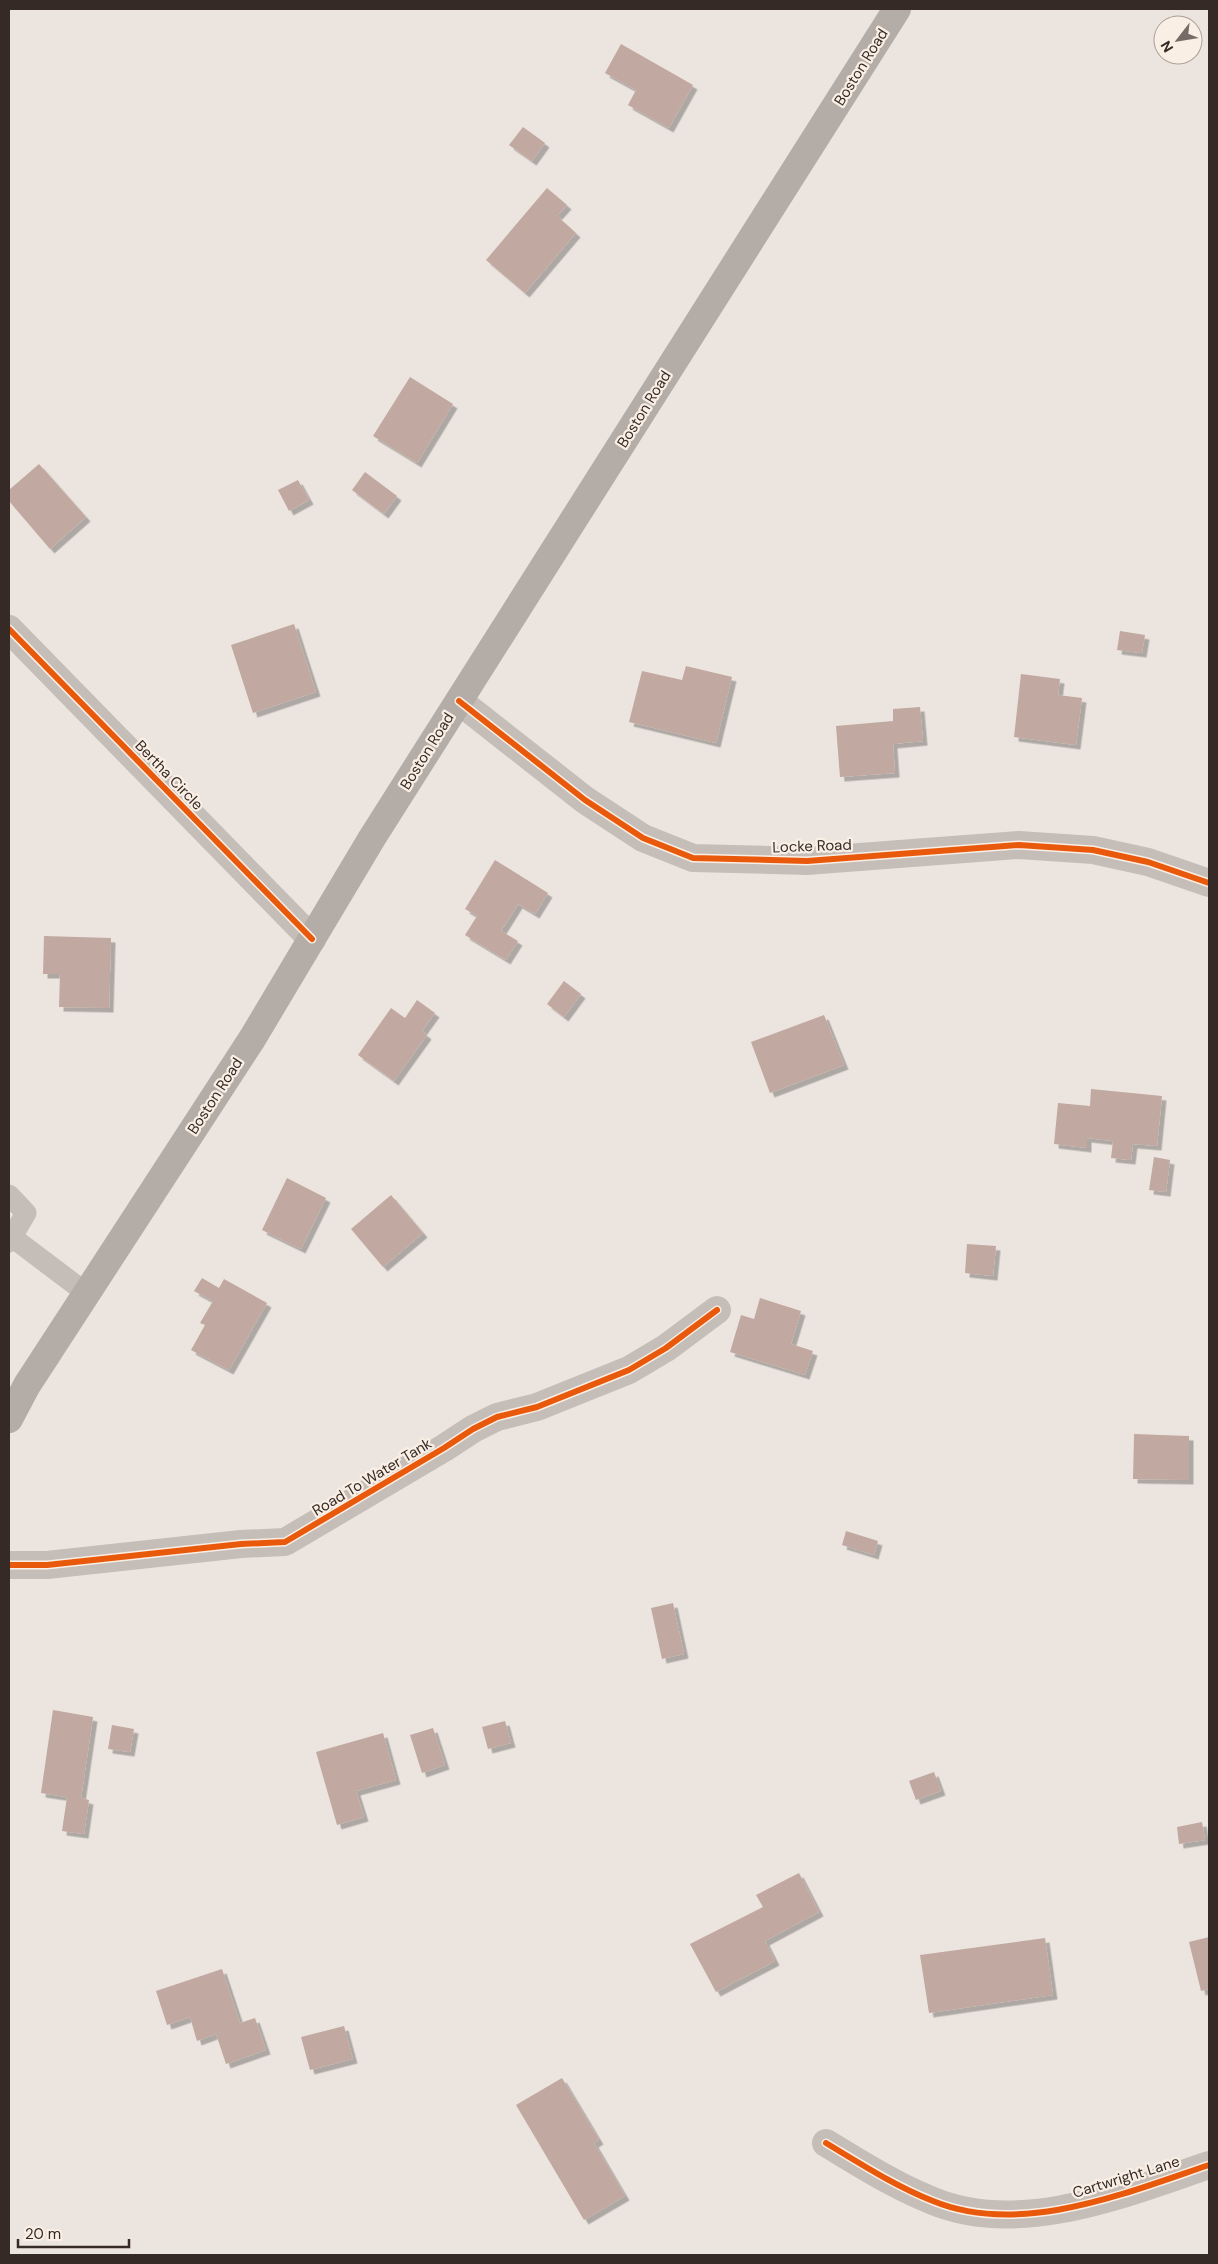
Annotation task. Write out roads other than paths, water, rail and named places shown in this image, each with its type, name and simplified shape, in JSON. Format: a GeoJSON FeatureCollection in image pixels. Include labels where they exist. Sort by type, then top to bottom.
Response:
{"type":"FeatureCollection","features":[{"type":"Feature","properties":{"kind":"main road","name":"Boston Road"},"geometry":{"type":"LineString","coordinates":[[9,1419],[27,1385],[252,1039],[372,838],[897,9]]}},
{"type":"Feature","properties":{"kind":"street","name":"Bertha Circle"},"geometry":{"type":"LineString","coordinates":[[9,629],[312,939]]}},
{"type":"Feature","properties":{"kind":"street","name":"Locke Road"},"geometry":{"type":"LineString","coordinates":[[459,702],[585,800],[618,822],[643,838],[693,858],[807,861],[1019,845],[1093,850],[1148,862],[1209,883]]}},
{"type":"Feature","properties":{"kind":"street","name":"Road To Water Tank"},"geometry":{"type":"LineString","coordinates":[[9,1565],[47,1565],[241,1544],[285,1542],[473,1429],[497,1418],[537,1407],[629,1370],[666,1348],[717,1310]]}},
{"type":"Feature","properties":{"kind":"street","name":"Cartwright Lane"},"geometry":{"type":"LineString","coordinates":[[826,2143],[894,2183],[934,2202],[980,2214],[1025,2214],[1070,2208],[1118,2196],[1209,2165]]}},
{"type":"Feature","properties":{"kind":"lane"},"geometry":{"type":"LineString","coordinates":[[9,1195],[26,1213],[10,1239],[86,1294]]}}]}
